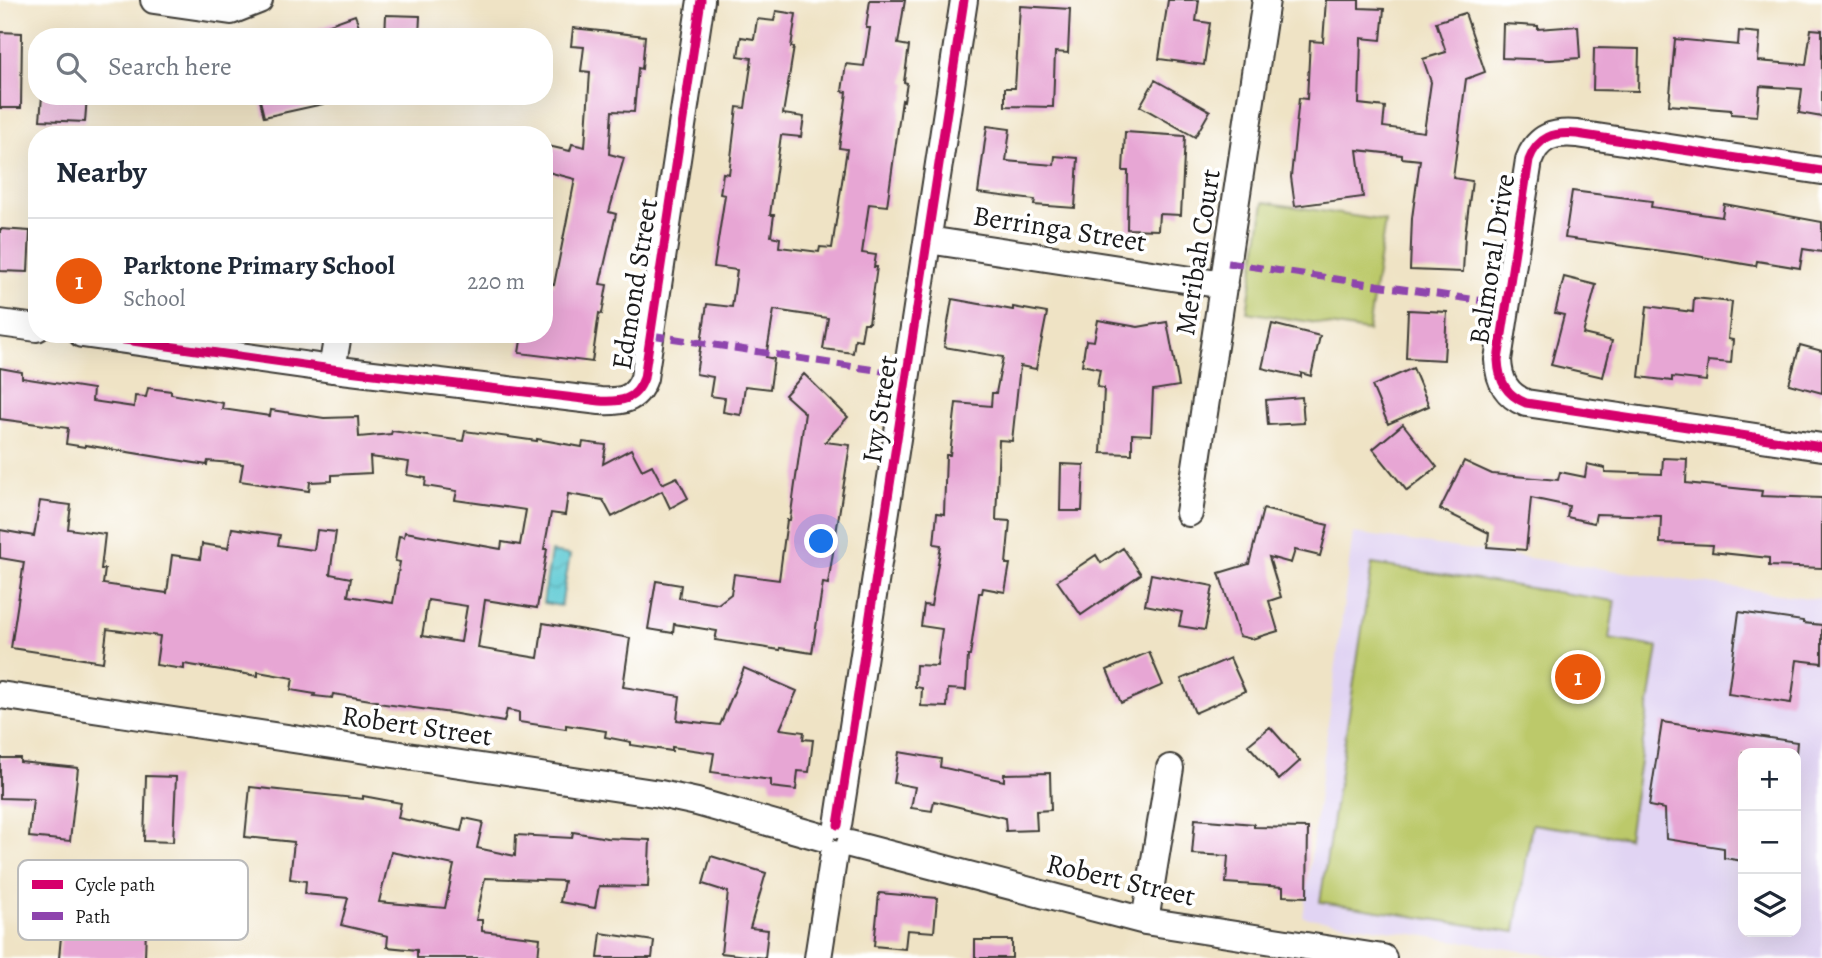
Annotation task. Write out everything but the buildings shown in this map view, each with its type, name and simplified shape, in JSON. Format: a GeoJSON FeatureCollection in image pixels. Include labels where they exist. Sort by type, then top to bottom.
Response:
{"type":"FeatureCollection","features":[{"type":"Feature","properties":{"kind":"street"},"geometry":{"type":"LineString","coordinates":[[154,0],[231,10],[259,0]]}},
{"type":"Feature","properties":{"kind":"street","name":"Ivy Street"},"geometry":{"type":"LineString","coordinates":[[818,958],[964,0]]}},
{"type":"Feature","properties":{"kind":"street","name":"Meribah Court"},"geometry":{"type":"LineString","coordinates":[[1189,513],[1266,0]]}},
{"type":"Feature","properties":{"kind":"street","name":"Edmond Street"},"geometry":{"type":"LineString","coordinates":[[146,343],[332,369],[600,401],[618,402],[628,398],[642,385],[644,378],[694,1]]}},
{"type":"Feature","properties":{"kind":"street","name":"Balmoral Drive"},"geometry":{"type":"LineString","coordinates":[[1822,171],[1577,134],[1566,133],[1544,139],[1533,149],[1529,160],[1498,360],[1504,387],[1511,395],[1526,403],[1822,447]]}},
{"type":"Feature","properties":{"kind":"street","name":"Berringa Street"},"geometry":{"type":"LineString","coordinates":[[928,240],[1224,285]]}},
{"type":"Feature","properties":{"kind":"street"},"geometry":{"type":"LineString","coordinates":[[0,323],[28,327]]}},
{"type":"Feature","properties":{"kind":"street"},"geometry":{"type":"LineString","coordinates":[[332,369],[336,343]]}},
{"type":"Feature","properties":{"kind":"street","name":"Robert Street"},"geometry":{"type":"LineString","coordinates":[[0,695],[669,795],[1145,921],[1383,958]]}},
{"type":"Feature","properties":{"kind":"street"},"geometry":{"type":"LineString","coordinates":[[1145,921],[1170,768]]}},
{"type":"Feature","properties":{"kind":"shaded area"},"geometry":{"type":"Polygon","coordinates":[[[1353,533],[1822,600],[1822,958],[1568,958],[1303,917],[1353,533]]]}},
{"type":"Feature","properties":{"kind":"green space"},"geometry":{"type":"Polygon","coordinates":[[[1264,202],[1385,221],[1368,331],[1247,312],[1264,202]]]}},
{"type":"Feature","properties":{"kind":"green space"},"geometry":{"type":"Polygon","coordinates":[[[1372,564],[1615,601],[1609,639],[1658,647],[1628,838],[1532,824],[1515,932],[1320,902],[1372,564]]]}},
{"type":"Feature","properties":{"kind":"water"},"geometry":{"type":"Polygon","coordinates":[[[551,552],[570,555],[561,606],[543,603],[551,552]]]}},
{"type":"Feature","properties":{"kind":"marked path"},"geometry":{"type":"LineString","coordinates":[[1228,263],[1484,301]]}},
{"type":"Feature","properties":{"kind":"marked path"},"geometry":{"type":"LineString","coordinates":[[651,335],[907,375]]}},
{"type":"Feature","properties":{"kind":"cycle path"},"geometry":{"type":"LineString","coordinates":[[146,343],[332,369],[600,401],[621,400],[632,396],[644,378],[701,0]]}},
{"type":"Feature","properties":{"kind":"cycle path"},"geometry":{"type":"LineString","coordinates":[[838,825],[964,0]]}},
{"type":"Feature","properties":{"kind":"cycle path"},"geometry":{"type":"LineString","coordinates":[[1822,171],[1577,134],[1548,137],[1537,146],[1529,160],[1498,360],[1505,386],[1513,396],[1526,403],[1822,447]]}},
{"type":"Feature","properties":{"kind":"place","name":"Parktone Primary School"},"geometry":{"type":"Point","coordinates":[1578,677]}}]}
